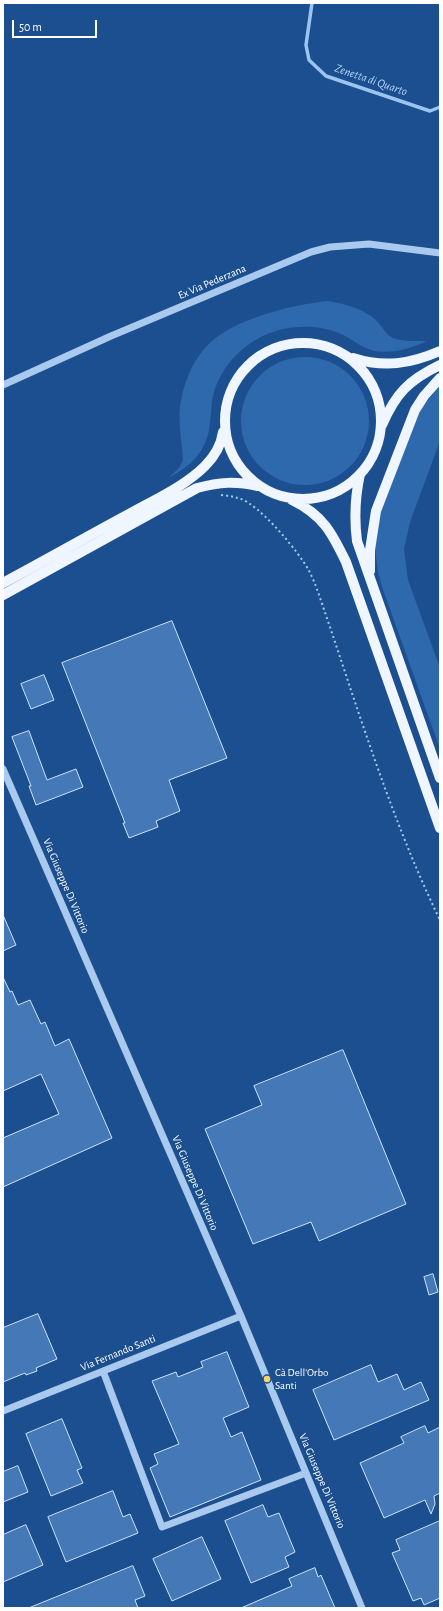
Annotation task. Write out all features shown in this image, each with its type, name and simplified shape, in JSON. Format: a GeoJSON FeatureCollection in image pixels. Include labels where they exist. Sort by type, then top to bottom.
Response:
{"type":"FeatureCollection","features":[{"type":"Feature","properties":{"kind":"main road"},"geometry":{"type":"LineString","coordinates":[[3,583],[175,488],[193,476],[205,466],[218,450],[222,440],[226,404],[232,386],[243,369],[258,356],[275,347],[294,342],[314,343],[333,348],[350,358],[364,371],[374,388],[380,407],[381,426],[378,444],[371,460],[360,474],[348,485],[333,493],[318,498],[301,499],[285,497]]}},
{"type":"Feature","properties":{"kind":"main road"},"geometry":{"type":"LineString","coordinates":[[350,358],[369,363],[394,364],[415,361],[440,351]]}},
{"type":"Feature","properties":{"kind":"main road"},"geometry":{"type":"LineString","coordinates":[[381,426],[387,413],[403,389],[413,380],[440,365]]}},
{"type":"Feature","properties":{"kind":"main road"},"geometry":{"type":"LineString","coordinates":[[370,579],[370,550],[376,511],[415,410],[424,396],[440,378]]}},
{"type":"Feature","properties":{"kind":"main road"},"geometry":{"type":"LineString","coordinates":[[224,424],[227,442],[234,460],[246,474],[260,486]]}},
{"type":"Feature","properties":{"kind":"main road"},"geometry":{"type":"LineString","coordinates":[[360,474],[357,489],[355,526],[357,541],[440,778]]}},
{"type":"Feature","properties":{"kind":"main road"},"geometry":{"type":"LineString","coordinates":[[3,596],[197,488],[217,483],[243,483],[260,486],[307,507],[321,520],[333,537],[346,562],[440,828]]}},
{"type":"Feature","properties":{"kind":"street","name":"Ex Via Pederzana"},"geometry":{"type":"LineString","coordinates":[[3,385],[111,336],[311,252],[330,247],[369,244],[440,253]]}},
{"type":"Feature","properties":{"kind":"street","name":"Via Giuseppe Di Vittorio"},"geometry":{"type":"LineString","coordinates":[[3,768],[241,1316],[362,1608]]}},
{"type":"Feature","properties":{"kind":"street","name":"Via Fernando Santi"},"geometry":{"type":"LineString","coordinates":[[3,1411],[241,1316]]}},
{"type":"Feature","properties":{"kind":"street"},"geometry":{"type":"LineString","coordinates":[[103,1371],[162,1527],[306,1473]]}},
{"type":"Feature","properties":{"kind":"path"},"geometry":{"type":"LineString","coordinates":[[217,494],[236,497],[250,503],[280,534],[308,568],[318,592],[402,835],[440,920]]}},
{"type":"Feature","properties":{"kind":"shaded area"},"geometry":{"type":"Polygon","coordinates":[[[328,301],[347,305],[365,312],[376,320],[390,337],[405,341],[427,341],[399,350],[385,352],[363,347],[331,330],[310,327],[279,330],[259,338],[242,349],[222,373],[214,392],[207,438],[199,454],[187,466],[168,478],[179,468],[183,460],[179,420],[181,398],[192,368],[205,348],[216,338],[245,321],[279,310],[328,301]]]}},
{"type":"Feature","properties":{"kind":"shaded area"},"geometry":{"type":"Polygon","coordinates":[[[305,357],[317,358],[329,362],[350,376],[364,397],[368,409],[368,433],[364,445],[350,466],[329,480],[317,484],[305,485],[293,484],[281,480],[260,466],[246,445],[242,433],[241,421],[242,409],[246,397],[260,376],[281,362],[293,358],[305,357]]]}},
{"type":"Feature","properties":{"kind":"shaded area"},"geometry":{"type":"Polygon","coordinates":[[[440,386],[440,441],[410,522],[404,549],[408,580],[440,668],[440,749],[381,584],[375,549],[380,512],[423,403],[425,404],[440,386]]]}},
{"type":"Feature","properties":{"kind":"building"},"geometry":{"type":"Polygon","coordinates":[[[172,621],[227,758],[169,780],[180,811],[156,821],[158,827],[129,838],[123,823],[125,823],[62,663],[172,621]]]}},
{"type":"Feature","properties":{"kind":"building"},"geometry":{"type":"Polygon","coordinates":[[[44,675],[54,700],[31,709],[21,684],[44,675]]]}},
{"type":"Feature","properties":{"kind":"building"},"geometry":{"type":"Polygon","coordinates":[[[29,731],[47,780],[76,769],[83,787],[36,805],[29,786],[31,786],[12,737],[29,731]]]}},
{"type":"Feature","properties":{"kind":"building"},"geometry":{"type":"Polygon","coordinates":[[[3,915],[16,945],[3,951],[3,915]]]}},
{"type":"Feature","properties":{"kind":"building"},"geometry":{"type":"Polygon","coordinates":[[[3,977],[10,992],[12,991],[18,1005],[30,1000],[41,1024],[45,1022],[55,1046],[69,1039],[112,1138],[3,1187],[3,1138],[59,1114],[41,1074],[3,1091],[3,977]]]}},
{"type":"Feature","properties":{"kind":"building"},"geometry":{"type":"Polygon","coordinates":[[[343,1050],[406,1204],[319,1241],[311,1222],[253,1244],[205,1129],[262,1105],[254,1086],[343,1050]]]}},
{"type":"Feature","properties":{"kind":"building"},"geometry":{"type":"Polygon","coordinates":[[[433,1274],[438,1292],[429,1295],[424,1277],[433,1274]]]}},
{"type":"Feature","properties":{"kind":"building"},"geometry":{"type":"Polygon","coordinates":[[[38,1314],[57,1359],[36,1368],[37,1371],[26,1375],[25,1373],[3,1382],[3,1328],[38,1314]]]}},
{"type":"Feature","properties":{"kind":"building"},"geometry":{"type":"Polygon","coordinates":[[[227,1352],[249,1407],[223,1418],[231,1437],[242,1432],[261,1480],[170,1517],[150,1468],[158,1464],[154,1454],[179,1444],[152,1381],[176,1372],[178,1377],[203,1367],[201,1362],[227,1352]]]}},
{"type":"Feature","properties":{"kind":"building"},"geometry":{"type":"Polygon","coordinates":[[[371,1365],[378,1382],[397,1374],[404,1390],[421,1382],[429,1400],[334,1440],[313,1390],[371,1365]]]}},
{"type":"Feature","properties":{"kind":"building"},"geometry":{"type":"Polygon","coordinates":[[[62,1419],[82,1468],[77,1470],[83,1483],[51,1496],[26,1434],[62,1419]]]}},
{"type":"Feature","properties":{"kind":"building"},"geometry":{"type":"Polygon","coordinates":[[[425,1426],[428,1433],[440,1427],[440,1493],[434,1496],[435,1504],[431,1514],[425,1500],[384,1518],[360,1463],[404,1443],[401,1437],[425,1426]]]}},
{"type":"Feature","properties":{"kind":"building"},"geometry":{"type":"Polygon","coordinates":[[[18,1466],[28,1492],[3,1502],[3,1472],[18,1466]]]}},
{"type":"Feature","properties":{"kind":"building"},"geometry":{"type":"Polygon","coordinates":[[[113,1491],[123,1517],[130,1514],[138,1533],[66,1562],[48,1517],[113,1491]]]}},
{"type":"Feature","properties":{"kind":"building"},"geometry":{"type":"Polygon","coordinates":[[[263,1505],[268,1517],[279,1513],[295,1552],[285,1557],[289,1567],[251,1583],[225,1521],[263,1505]]]}},
{"type":"Feature","properties":{"kind":"building"},"geometry":{"type":"Polygon","coordinates":[[[440,1521],[440,1598],[424,1605],[421,1598],[413,1601],[392,1553],[400,1550],[396,1540],[440,1521]]]}},
{"type":"Feature","properties":{"kind":"building"},"geometry":{"type":"Polygon","coordinates":[[[26,1525],[43,1565],[3,1582],[3,1535],[26,1525]]]}},
{"type":"Feature","properties":{"kind":"building"},"geometry":{"type":"Polygon","coordinates":[[[202,1537],[221,1579],[172,1601],[153,1559],[202,1537]]]}},
{"type":"Feature","properties":{"kind":"building"},"geometry":{"type":"Polygon","coordinates":[[[133,1566],[145,1596],[135,1600],[138,1608],[29,1608],[133,1566]]]}},
{"type":"Feature","properties":{"kind":"building"},"geometry":{"type":"Polygon","coordinates":[[[315,1568],[318,1577],[321,1575],[335,1608],[241,1608],[292,1586],[289,1579],[315,1568]]]}},
{"type":"Feature","properties":{"kind":"waterway","name":"Zenetta di Quarto"},"geometry":{"type":"LineString","coordinates":[[312,3],[306,45],[309,60],[326,76],[430,111],[440,107]]}},
{"type":"Feature","properties":{"kind":"place","name":"Cà Dell'Orbo Santi"},"geometry":{"type":"Point","coordinates":[267,1379]}}]}
